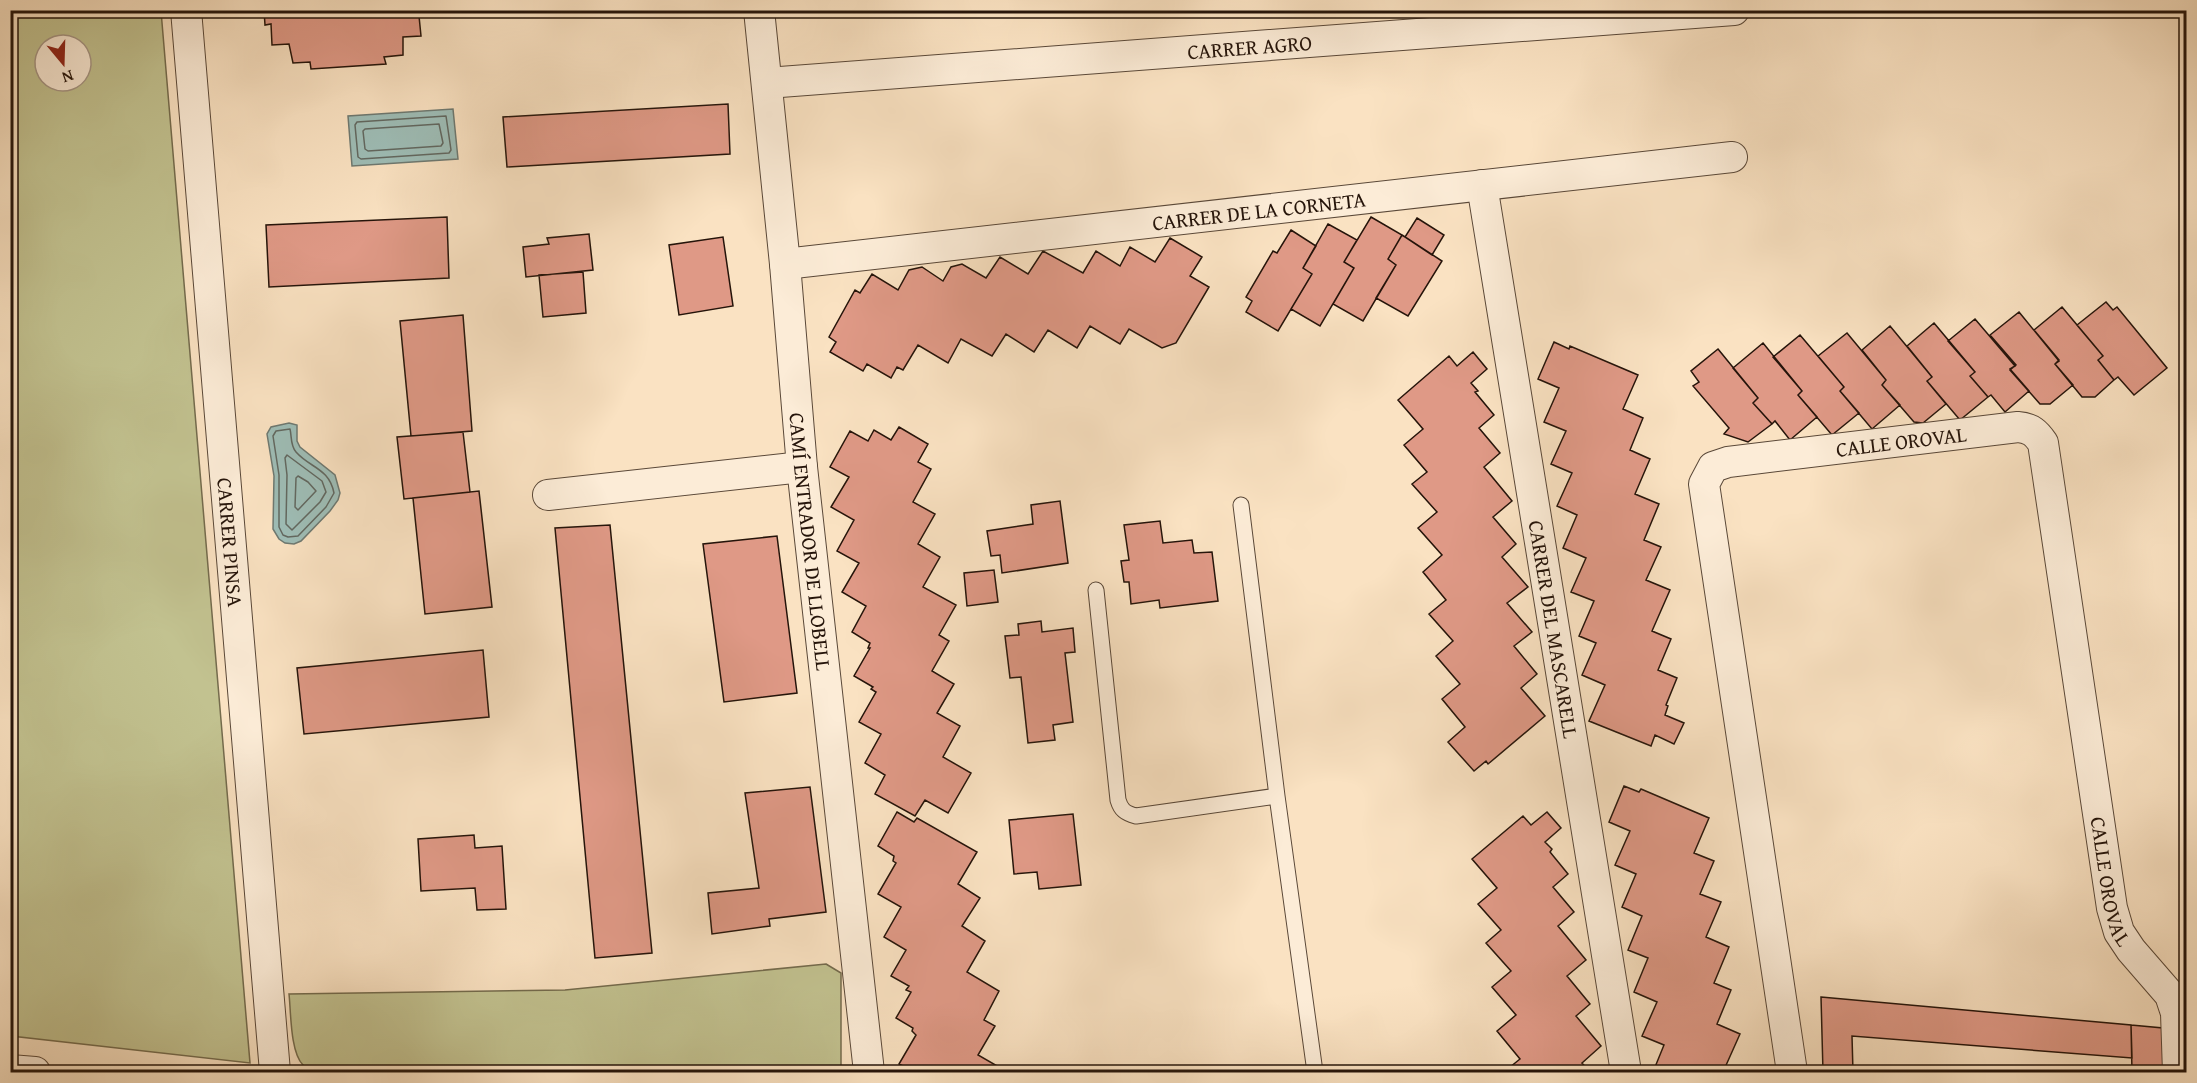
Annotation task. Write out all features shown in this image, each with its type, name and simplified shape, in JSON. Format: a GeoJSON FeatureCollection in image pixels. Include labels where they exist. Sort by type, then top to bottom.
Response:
{"type":"FeatureCollection","features":[{"type":"Feature","properties":{"kind":"street","name":"CARRER PINSA"},"geometry":{"type":"LineString","coordinates":[[186,10],[275,1072]]}},
{"type":"Feature","properties":{"kind":"street","name":"CAMÍ ENTRADOR DE LLOBELL"},"geometry":{"type":"LineString","coordinates":[[759,10],[785,264],[802,467],[869,1072]]}},
{"type":"Feature","properties":{"kind":"street","name":"CARRER AGRO"},"geometry":{"type":"LineString","coordinates":[[767,83],[1734,10]]}},
{"type":"Feature","properties":{"kind":"street","name":"CARRER DE LA CORNETA"},"geometry":{"type":"LineString","coordinates":[[785,264],[1732,157]]}},
{"type":"Feature","properties":{"kind":"street","name":"CARRER DEL MASCARELL"},"geometry":{"type":"LineString","coordinates":[[1482,185],[1626,1072]]}},
{"type":"Feature","properties":{"kind":"street","name":"CALLE OROVAL"},"geometry":{"type":"LineString","coordinates":[[1792,1072],[1704,484],[1713,467],[1728,462],[2018,427],[2028,428],[2036,433],[2043,443],[2112,908],[2119,932],[2130,950],[2170,995],[2176,1013],[2178,1072]]}},
{"type":"Feature","properties":{"kind":"street"},"geometry":{"type":"LineString","coordinates":[[548,495],[802,467]]}},
{"type":"Feature","properties":{"kind":"street"},"geometry":{"type":"LineString","coordinates":[[10,1070],[35,1072]]}},
{"type":"Feature","properties":{"kind":"lane"},"geometry":{"type":"LineString","coordinates":[[1241,505],[1276,796],[1315,1072]]}},
{"type":"Feature","properties":{"kind":"lane"},"geometry":{"type":"LineString","coordinates":[[1096,590],[1118,800],[1121,808],[1127,814],[1136,816],[1276,796]]}},
{"type":"Feature","properties":{"kind":"green space"},"geometry":{"type":"Polygon","coordinates":[[[11,10],[161,11],[250,1063],[11,1036],[11,10]]]}},
{"type":"Feature","properties":{"kind":"green space"},"geometry":{"type":"Polygon","coordinates":[[[826,964],[841,973],[841,1072],[330,1072],[312,1070],[303,1065],[296,1051],[292,1031],[289,994],[565,990],[826,964]]]}},
{"type":"Feature","properties":{"kind":"water"},"geometry":{"type":"Polygon","coordinates":[[[453,109],[458,159],[352,166],[348,116],[453,109]]]}},
{"type":"Feature","properties":{"kind":"water"},"geometry":{"type":"Polygon","coordinates":[[[289,423],[297,425],[297,441],[300,447],[335,475],[340,493],[330,511],[301,541],[294,544],[285,543],[279,539],[273,529],[274,476],[267,434],[271,427],[289,423]]]}},
{"type":"Feature","properties":{"kind":"building"},"geometry":{"type":"Polygon","coordinates":[[[264,10],[426,10],[426,16],[419,16],[421,36],[403,37],[403,55],[384,57],[386,64],[311,69],[310,62],[293,63],[289,44],[272,45],[271,24],[265,25],[264,10]]]}},
{"type":"Feature","properties":{"kind":"building"},"geometry":{"type":"Polygon","coordinates":[[[728,104],[730,154],[507,167],[503,117],[728,104]]]}},
{"type":"Feature","properties":{"kind":"building"},"geometry":{"type":"Polygon","coordinates":[[[447,217],[449,278],[269,287],[266,225],[447,217]]]}},
{"type":"Feature","properties":{"kind":"building"},"geometry":{"type":"Polygon","coordinates":[[[1371,217],[1402,235],[1388,259],[1396,265],[1363,321],[1333,304],[1354,268],[1344,262],[1371,217]]]}},
{"type":"Feature","properties":{"kind":"building"},"geometry":{"type":"Polygon","coordinates":[[[1417,218],[1444,235],[1432,255],[1405,237],[1417,218]]]}},
{"type":"Feature","properties":{"kind":"building"},"geometry":{"type":"Polygon","coordinates":[[[1328,224],[1357,240],[1344,262],[1354,268],[1320,326],[1291,309],[1312,274],[1303,268],[1328,224]]]}},
{"type":"Feature","properties":{"kind":"building"},"geometry":{"type":"Polygon","coordinates":[[[1291,230],[1316,246],[1303,268],[1312,274],[1278,331],[1246,312],[1252,301],[1246,297],[1273,251],[1277,253],[1291,230]]]}},
{"type":"Feature","properties":{"kind":"building"},"geometry":{"type":"Polygon","coordinates":[[[589,234],[593,270],[526,277],[523,247],[549,244],[547,238],[589,234]]]}},
{"type":"Feature","properties":{"kind":"building"},"geometry":{"type":"Polygon","coordinates":[[[1402,235],[1442,261],[1408,316],[1376,298],[1396,265],[1388,259],[1402,235]]]}},
{"type":"Feature","properties":{"kind":"building"},"geometry":{"type":"Polygon","coordinates":[[[723,237],[733,306],[679,315],[669,245],[723,237]]]}},
{"type":"Feature","properties":{"kind":"building"},"geometry":{"type":"Polygon","coordinates":[[[1170,238],[1202,257],[1190,276],[1209,287],[1176,343],[1162,348],[1129,329],[1120,344],[1090,326],[1077,348],[1048,330],[1034,352],[1006,334],[992,356],[961,339],[948,363],[918,345],[903,370],[897,367],[891,378],[867,364],[863,371],[830,352],[836,342],[829,337],[855,290],[860,293],[872,274],[898,290],[909,270],[922,267],[943,281],[951,267],[962,264],[986,278],[1000,257],[1028,274],[1043,251],[1083,273],[1096,251],[1120,266],[1130,247],[1155,262],[1170,238]]]}},
{"type":"Feature","properties":{"kind":"building"},"geometry":{"type":"Polygon","coordinates":[[[583,272],[586,313],[543,317],[539,275],[583,272]]]}},
{"type":"Feature","properties":{"kind":"building"},"geometry":{"type":"Polygon","coordinates":[[[2106,302],[2113,310],[2117,307],[2167,368],[2134,395],[2118,377],[2114,380],[2098,360],[2103,356],[2077,325],[2106,302]]]}},
{"type":"Feature","properties":{"kind":"building"},"geometry":{"type":"Polygon","coordinates":[[[2062,307],[2103,356],[2098,360],[2114,380],[2095,397],[2082,397],[2055,364],[2059,360],[2034,330],[2062,307]]]}},
{"type":"Feature","properties":{"kind":"building"},"geometry":{"type":"Polygon","coordinates":[[[2019,312],[2059,361],[2055,364],[2073,385],[2050,404],[2040,404],[2010,370],[2016,365],[1990,335],[2019,312]]]}},
{"type":"Feature","properties":{"kind":"building"},"geometry":{"type":"Polygon","coordinates":[[[463,315],[472,431],[411,436],[400,321],[463,315]]]}},
{"type":"Feature","properties":{"kind":"building"},"geometry":{"type":"Polygon","coordinates":[[[1975,319],[2015,366],[2010,369],[2029,391],[2005,412],[1991,395],[1988,397],[1970,376],[1975,372],[1948,341],[1975,319]]]}},
{"type":"Feature","properties":{"kind":"building"},"geometry":{"type":"Polygon","coordinates":[[[1934,323],[1975,372],[1970,376],[1988,397],[1960,420],[1927,381],[1932,377],[1907,346],[1934,323]]]}},
{"type":"Feature","properties":{"kind":"building"},"geometry":{"type":"Polygon","coordinates":[[[1890,326],[1932,377],[1927,381],[1946,404],[1923,423],[1914,422],[1882,385],[1886,380],[1862,350],[1890,326]]]}},
{"type":"Feature","properties":{"kind":"building"},"geometry":{"type":"Polygon","coordinates":[[[1847,333],[1886,380],[1882,385],[1900,405],[1872,429],[1840,391],[1844,387],[1818,356],[1847,333]]]}},
{"type":"Feature","properties":{"kind":"building"},"geometry":{"type":"Polygon","coordinates":[[[1800,335],[1844,387],[1840,391],[1859,413],[1832,435],[1798,395],[1802,391],[1773,357],[1800,335]]]}},
{"type":"Feature","properties":{"kind":"building"},"geometry":{"type":"Polygon","coordinates":[[[1554,342],[1569,349],[1570,346],[1638,375],[1623,409],[1643,418],[1630,450],[1650,459],[1635,494],[1659,504],[1644,540],[1661,547],[1646,580],[1670,590],[1652,631],[1671,639],[1658,670],[1677,678],[1666,705],[1668,706],[1665,715],[1684,723],[1674,744],[1655,735],[1651,746],[1589,721],[1605,685],[1582,675],[1596,643],[1579,636],[1594,601],[1571,592],[1586,558],[1563,548],[1577,515],[1557,506],[1572,473],[1551,464],[1566,431],[1544,422],[1559,388],[1538,379],[1554,342]]]}},
{"type":"Feature","properties":{"kind":"building"},"geometry":{"type":"Polygon","coordinates":[[[1763,343],[1802,391],[1798,395],[1817,417],[1790,440],[1775,421],[1772,424],[1753,403],[1758,398],[1733,368],[1763,343]]]}},
{"type":"Feature","properties":{"kind":"building"},"geometry":{"type":"Polygon","coordinates":[[[1718,349],[1758,398],[1753,403],[1772,424],[1748,442],[1724,434],[1729,428],[1693,386],[1699,382],[1691,371],[1718,349]]]}},
{"type":"Feature","properties":{"kind":"building"},"geometry":{"type":"Polygon","coordinates":[[[1473,352],[1487,369],[1471,383],[1478,391],[1475,392],[1494,415],[1479,428],[1500,453],[1484,467],[1512,501],[1493,517],[1516,544],[1502,557],[1528,587],[1507,603],[1532,632],[1514,646],[1537,674],[1521,688],[1545,716],[1488,764],[1486,761],[1474,771],[1448,742],[1465,727],[1442,699],[1460,684],[1436,656],[1453,641],[1429,614],[1446,600],[1423,572],[1442,555],[1418,528],[1437,512],[1412,484],[1427,472],[1404,445],[1423,429],[1398,400],[1449,356],[1457,366],[1473,352]]]}},
{"type":"Feature","properties":{"kind":"building"},"geometry":{"type":"Polygon","coordinates":[[[899,427],[928,444],[918,462],[931,469],[913,502],[935,514],[918,544],[940,557],[923,587],[956,605],[939,635],[949,641],[932,671],[954,684],[937,713],[960,726],[943,757],[971,773],[948,813],[925,800],[915,816],[875,794],[885,775],[865,763],[881,734],[859,722],[876,692],[871,689],[873,687],[854,676],[870,648],[868,648],[870,643],[852,632],[866,606],[842,592],[859,563],[837,551],[854,520],[831,507],[849,477],[830,467],[850,431],[868,441],[874,430],[891,440],[899,427]]]}},
{"type":"Feature","properties":{"kind":"building"},"geometry":{"type":"Polygon","coordinates":[[[463,432],[470,492],[404,499],[397,437],[463,432]]]}},
{"type":"Feature","properties":{"kind":"building"},"geometry":{"type":"Polygon","coordinates":[[[479,491],[492,607],[425,614],[413,498],[479,491]]]}},
{"type":"Feature","properties":{"kind":"building"},"geometry":{"type":"Polygon","coordinates":[[[1060,501],[1068,563],[1002,573],[1000,555],[991,556],[987,531],[1033,524],[1031,505],[1060,501]]]}},
{"type":"Feature","properties":{"kind":"building"},"geometry":{"type":"Polygon","coordinates":[[[1160,521],[1163,543],[1192,540],[1194,553],[1212,552],[1218,601],[1160,608],[1159,600],[1131,604],[1129,582],[1124,582],[1121,561],[1129,560],[1124,525],[1160,521]]]}},
{"type":"Feature","properties":{"kind":"building"},"geometry":{"type":"Polygon","coordinates":[[[610,525],[652,953],[595,958],[555,528],[610,525]]]}},
{"type":"Feature","properties":{"kind":"building"},"geometry":{"type":"Polygon","coordinates":[[[777,536],[797,693],[724,702],[703,544],[777,536]]]}},
{"type":"Feature","properties":{"kind":"building"},"geometry":{"type":"Polygon","coordinates":[[[994,570],[998,602],[967,606],[964,573],[994,570]]]}},
{"type":"Feature","properties":{"kind":"building"},"geometry":{"type":"Polygon","coordinates":[[[1041,621],[1042,632],[1073,628],[1075,652],[1065,653],[1073,722],[1053,725],[1055,740],[1028,743],[1021,677],[1010,678],[1005,636],[1019,635],[1018,624],[1041,621]]]}},
{"type":"Feature","properties":{"kind":"building"},"geometry":{"type":"Polygon","coordinates":[[[483,650],[489,717],[304,734],[297,668],[483,650]]]}},
{"type":"Feature","properties":{"kind":"building"},"geometry":{"type":"Polygon","coordinates":[[[1624,786],[1639,792],[1641,789],[1709,818],[1694,853],[1714,861],[1700,894],[1721,902],[1706,937],[1729,947],[1714,983],[1731,990],[1717,1024],[1740,1034],[1723,1072],[1653,1072],[1664,1045],[1642,1036],[1657,1002],[1634,992],[1648,958],[1628,950],[1642,916],[1622,907],[1636,874],[1615,865],[1630,831],[1609,822],[1624,786]]]}},
{"type":"Feature","properties":{"kind":"building"},"geometry":{"type":"Polygon","coordinates":[[[810,787],[826,912],[769,919],[770,926],[712,934],[708,893],[759,888],[745,793],[810,787]]]}},
{"type":"Feature","properties":{"kind":"building"},"geometry":{"type":"Polygon","coordinates":[[[897,812],[914,822],[917,818],[977,852],[958,884],[980,898],[962,926],[985,941],[967,972],[999,991],[984,1020],[995,1026],[978,1055],[999,1067],[996,1072],[915,1072],[899,1064],[916,1035],[912,1031],[913,1028],[896,1018],[911,992],[906,990],[909,986],[891,976],[906,950],[884,937],[901,907],[878,894],[896,863],[893,861],[894,856],[878,846],[897,812]]]}},
{"type":"Feature","properties":{"kind":"building"},"geometry":{"type":"Polygon","coordinates":[[[1547,812],[1561,828],[1545,842],[1568,874],[1553,887],[1574,912],[1558,926],[1586,960],[1567,976],[1590,1004],[1576,1016],[1601,1046],[1582,1063],[1590,1072],[1504,1072],[1520,1059],[1497,1031],[1516,1015],[1492,987],[1511,971],[1486,943],[1501,930],[1478,904],[1497,888],[1472,859],[1523,816],[1531,825],[1547,812]]]}},
{"type":"Feature","properties":{"kind":"building"},"geometry":{"type":"Polygon","coordinates":[[[1073,814],[1081,885],[1039,889],[1037,872],[1014,874],[1009,820],[1073,814]]]}},
{"type":"Feature","properties":{"kind":"building"},"geometry":{"type":"Polygon","coordinates":[[[474,835],[475,848],[502,846],[506,909],[477,910],[475,888],[421,891],[418,839],[474,835]]]}},
{"type":"Feature","properties":{"kind":"building"},"geometry":{"type":"Polygon","coordinates":[[[1821,997],[2131,1025],[2132,1058],[1852,1036],[1853,1072],[1823,1072],[1821,997]]]}},
{"type":"Feature","properties":{"kind":"building"},"geometry":{"type":"Polygon","coordinates":[[[2131,1025],[2163,1028],[2164,1072],[2132,1072],[2131,1025]]]}},
{"type":"Feature","properties":{"kind":"building"},"geometry":{"type":"Polygon","coordinates":[[[1883,1069],[1939,1070],[1939,1072],[1883,1072],[1883,1069]]]}}]}
